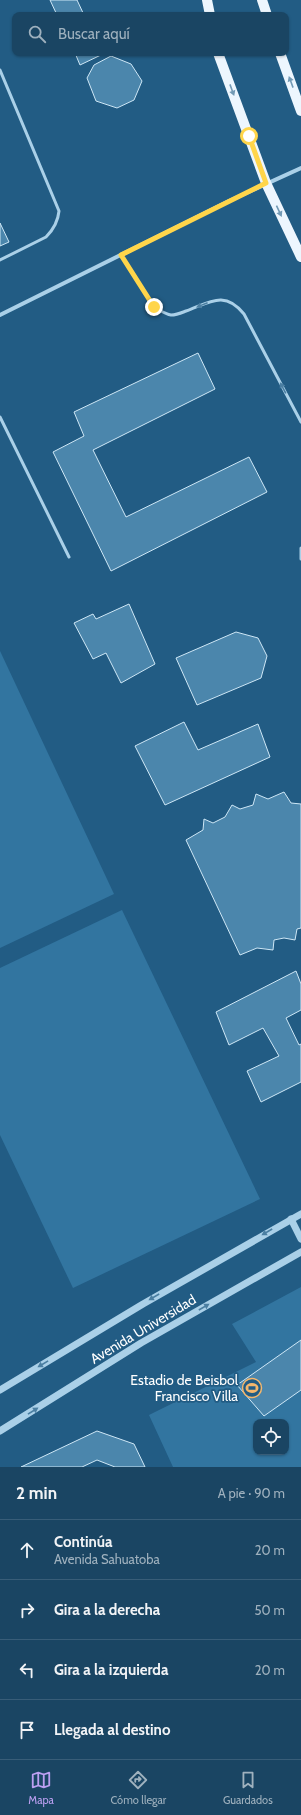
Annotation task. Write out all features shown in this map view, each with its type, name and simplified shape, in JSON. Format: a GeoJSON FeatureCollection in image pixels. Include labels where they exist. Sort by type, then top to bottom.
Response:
{"type":"FeatureCollection","features":[{"type":"Feature","properties":{"kind":"main road"},"geometry":{"type":"LineString","coordinates":[[207,0],[209,12]]}},
{"type":"Feature","properties":{"kind":"main road"},"geometry":{"type":"LineString","coordinates":[[262,0],[266,12]]}},
{"type":"Feature","properties":{"kind":"main road"},"geometry":{"type":"LineString","coordinates":[[219,56],[266,183],[301,257]]}},
{"type":"Feature","properties":{"kind":"main road"},"geometry":{"type":"LineString","coordinates":[[281,56],[301,111]]}},
{"type":"Feature","properties":{"kind":"street"},"geometry":{"type":"LineString","coordinates":[[0,315],[266,183],[301,168]]}},
{"type":"Feature","properties":{"kind":"street","name":"Avenida Universidad"},"geometry":{"type":"LineString","coordinates":[[0,1390],[143,1304],[291,1218],[301,1214]]}},
{"type":"Feature","properties":{"kind":"street"},"geometry":{"type":"LineString","coordinates":[[291,1218],[301,1239]]}},
{"type":"Feature","properties":{"kind":"street","name":"Avenida Universidad"},"geometry":{"type":"LineString","coordinates":[[0,1431],[141,1343],[301,1252]]}},
{"type":"Feature","properties":{"kind":"lane"},"geometry":{"type":"LineString","coordinates":[[0,70],[59,211],[58,220],[52,231],[46,237],[0,260]]}},
{"type":"Feature","properties":{"kind":"lane"},"geometry":{"type":"LineString","coordinates":[[121,255],[154,307],[163,312],[177,315],[216,299],[227,300],[238,306],[244,314],[301,422]]}},
{"type":"Feature","properties":{"kind":"lane"},"geometry":{"type":"LineString","coordinates":[[0,417],[69,556]]}},
{"type":"Feature","properties":{"kind":"lane"},"geometry":{"type":"LineString","coordinates":[[301,548],[301,559]]}},
{"type":"Feature","properties":{"kind":"shaded area"},"geometry":{"type":"Polygon","coordinates":[[[0,651],[114,894],[0,948],[0,651]]]}},
{"type":"Feature","properties":{"kind":"shaded area"},"geometry":{"type":"Polygon","coordinates":[[[122,910],[260,1199],[73,1288],[0,1135],[0,968],[122,910]]]}},
{"type":"Feature","properties":{"kind":"shaded area","name":"Estadio de Beisbol Francisco Villa"},"geometry":{"type":"Polygon","coordinates":[[[301,1287],[301,1467],[173,1467],[149,1415],[256,1362],[232,1324],[301,1287]]]}},
{"type":"Feature","properties":{"kind":"building"},"geometry":{"type":"Polygon","coordinates":[[[50,0],[77,0],[83,12],[56,12],[50,0]]]}},
{"type":"Feature","properties":{"kind":"building"},"geometry":{"type":"Polygon","coordinates":[[[76,56],[99,56],[80,65],[76,56]]]}},
{"type":"Feature","properties":{"kind":"building"},"geometry":{"type":"Polygon","coordinates":[[[111,56],[131,64],[142,81],[134,100],[117,108],[96,101],[87,78],[94,65],[111,56]]]}},
{"type":"Feature","properties":{"kind":"building"},"geometry":{"type":"Polygon","coordinates":[[[0,223],[9,242],[0,246],[0,223]]]}},
{"type":"Feature","properties":{"kind":"building"},"geometry":{"type":"Polygon","coordinates":[[[198,353],[215,389],[93,450],[126,517],[249,457],[267,492],[111,571],[53,452],[84,436],[74,412],[198,353]]]}},
{"type":"Feature","properties":{"kind":"building"},"geometry":{"type":"Polygon","coordinates":[[[129,604],[155,664],[121,683],[106,653],[93,659],[74,623],[93,614],[96,619],[129,604]]]}},
{"type":"Feature","properties":{"kind":"building"},"geometry":{"type":"Polygon","coordinates":[[[236,632],[258,638],[267,656],[261,678],[197,705],[176,658],[236,632]]]}},
{"type":"Feature","properties":{"kind":"building"},"geometry":{"type":"Polygon","coordinates":[[[184,722],[198,750],[258,724],[270,757],[165,805],[135,746],[184,722]]]}},
{"type":"Feature","properties":{"kind":"building"},"geometry":{"type":"Polygon","coordinates":[[[284,792],[291,803],[301,804],[301,928],[297,929],[295,940],[284,938],[274,940],[273,950],[257,948],[240,955],[186,840],[203,830],[204,819],[213,823],[225,817],[232,805],[240,809],[253,805],[256,794],[268,799],[284,792]]]}},
{"type":"Feature","properties":{"kind":"building"},"geometry":{"type":"Polygon","coordinates":[[[296,971],[301,984],[301,1010],[286,1018],[299,1045],[301,1044],[301,1082],[261,1102],[247,1071],[279,1056],[263,1028],[229,1045],[216,1012],[296,971]]]}},
{"type":"Feature","properties":{"kind":"building"},"geometry":{"type":"Polygon","coordinates":[[[301,1340],[301,1390],[264,1416],[237,1385],[301,1340]]]}},
{"type":"Feature","properties":{"kind":"building"},"geometry":{"type":"Polygon","coordinates":[[[97,1431],[134,1444],[145,1467],[115,1467],[97,1460],[82,1467],[21,1467],[97,1431]]]}},
{"type":"Feature","properties":{"kind":"place","name":"Estadio de Beisbol Francisco Villa"},"geometry":{"type":"Point","coordinates":[252,1388]}},
{"type":"Feature","properties":{"kind":"route"},"geometry":{"type":"LineString","coordinates":[[154,307],[121,255],[266,183],[249,136]]}}]}
